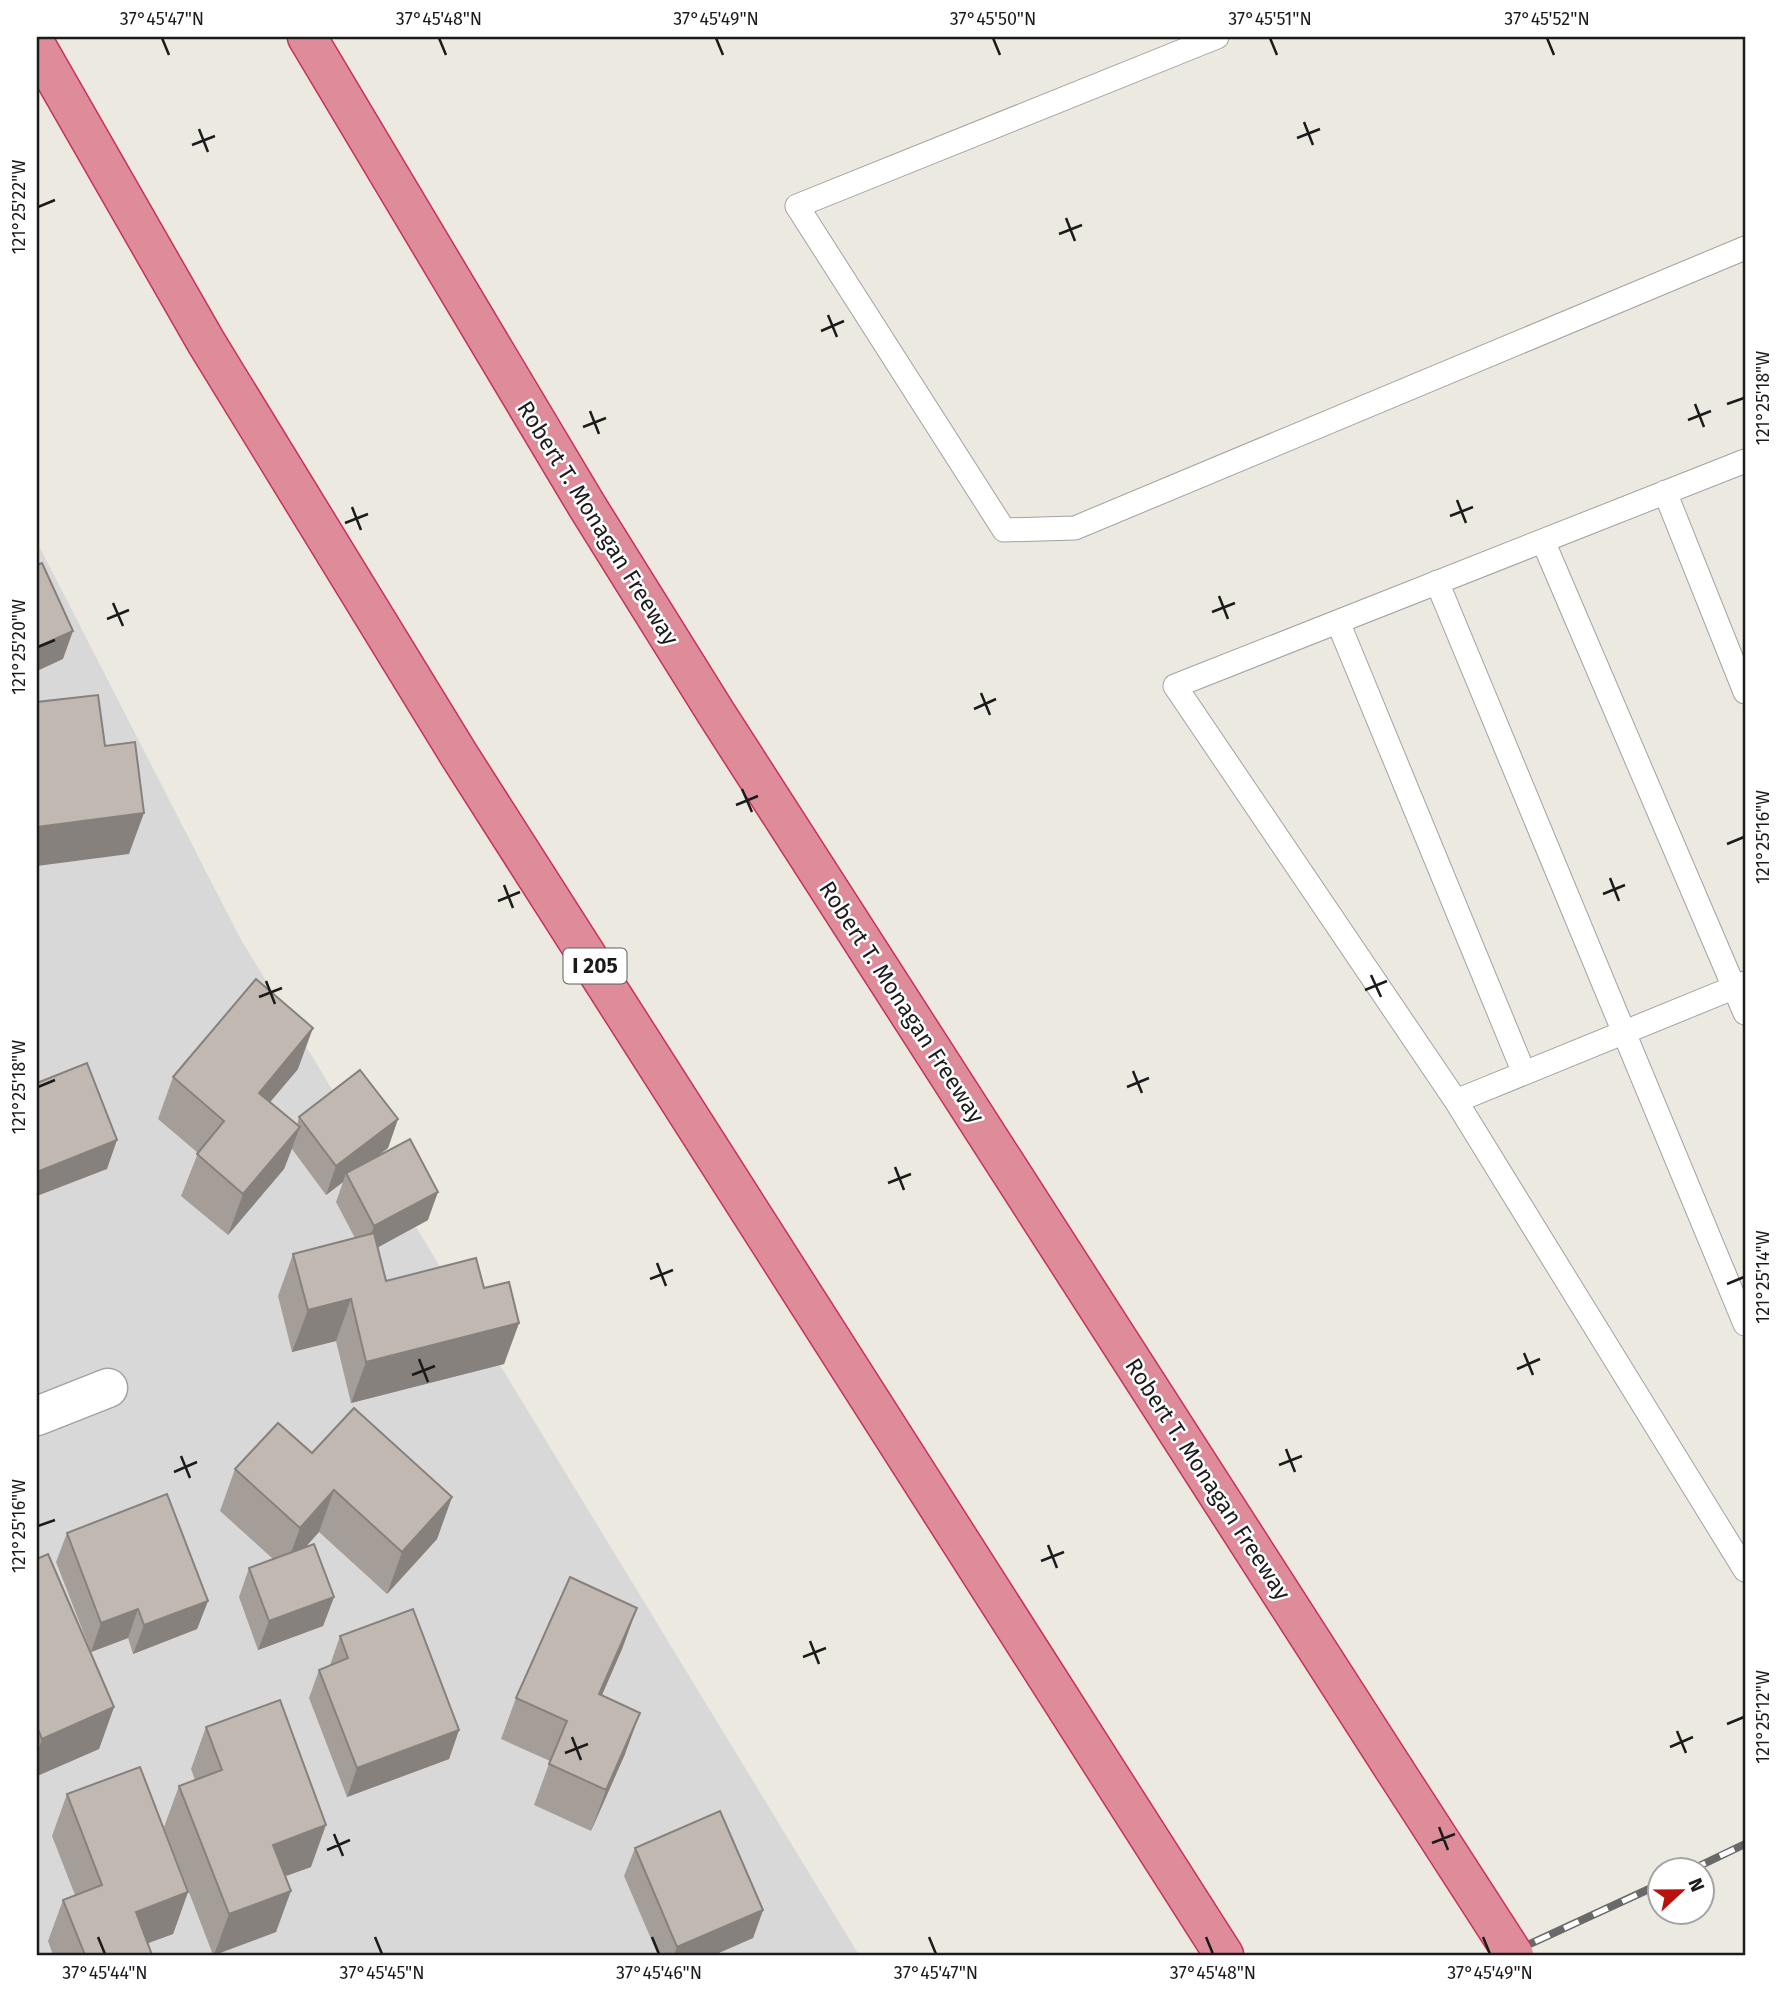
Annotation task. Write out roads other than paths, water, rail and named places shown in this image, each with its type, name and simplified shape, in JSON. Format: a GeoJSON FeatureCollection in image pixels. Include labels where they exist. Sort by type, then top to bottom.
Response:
{"type":"FeatureCollection","features":[{"type":"Feature","properties":{"kind":"highway","name":"Robert T. Monagan Freeway"},"geometry":{"type":"LineString","coordinates":[[307,37],[524,402],[709,701],[1514,1955]]}},
{"type":"Feature","properties":{"kind":"highway","name":"I 205"},"geometry":{"type":"LineString","coordinates":[[37,47],[199,330],[345,572],[1224,1955]]}},
{"type":"Feature","properties":{"kind":"street"},"geometry":{"type":"LineString","coordinates":[[37,1416],[107,1388]]}},
{"type":"Feature","properties":{"kind":"lane"},"geometry":{"type":"LineString","coordinates":[[1217,37],[797,206],[1004,530],[1075,528],[1745,248]]}},
{"type":"Feature","properties":{"kind":"lane"},"geometry":{"type":"LineString","coordinates":[[1745,461],[1175,686],[1456,1101],[1745,1570]]}},
{"type":"Feature","properties":{"kind":"lane"},"geometry":{"type":"LineString","coordinates":[[1665,492],[1745,692]]}},
{"type":"Feature","properties":{"kind":"lane"},"geometry":{"type":"LineString","coordinates":[[1543,541],[1740,985],[1745,1013]]}},
{"type":"Feature","properties":{"kind":"lane"},"geometry":{"type":"LineString","coordinates":[[1437,582],[1745,1324]]}},
{"type":"Feature","properties":{"kind":"lane"},"geometry":{"type":"LineString","coordinates":[[1338,622],[1524,1073]]}},
{"type":"Feature","properties":{"kind":"lane"},"geometry":{"type":"LineString","coordinates":[[1456,1101],[1740,985]]}},
{"type":"Feature","properties":{"kind":"railway"},"geometry":{"type":"LineString","coordinates":[[1716,1858],[1745,1844]]}},
{"type":"Feature","properties":{"kind":"railway"},"geometry":{"type":"LineString","coordinates":[[1506,1955],[1646,1890]]}}]}
